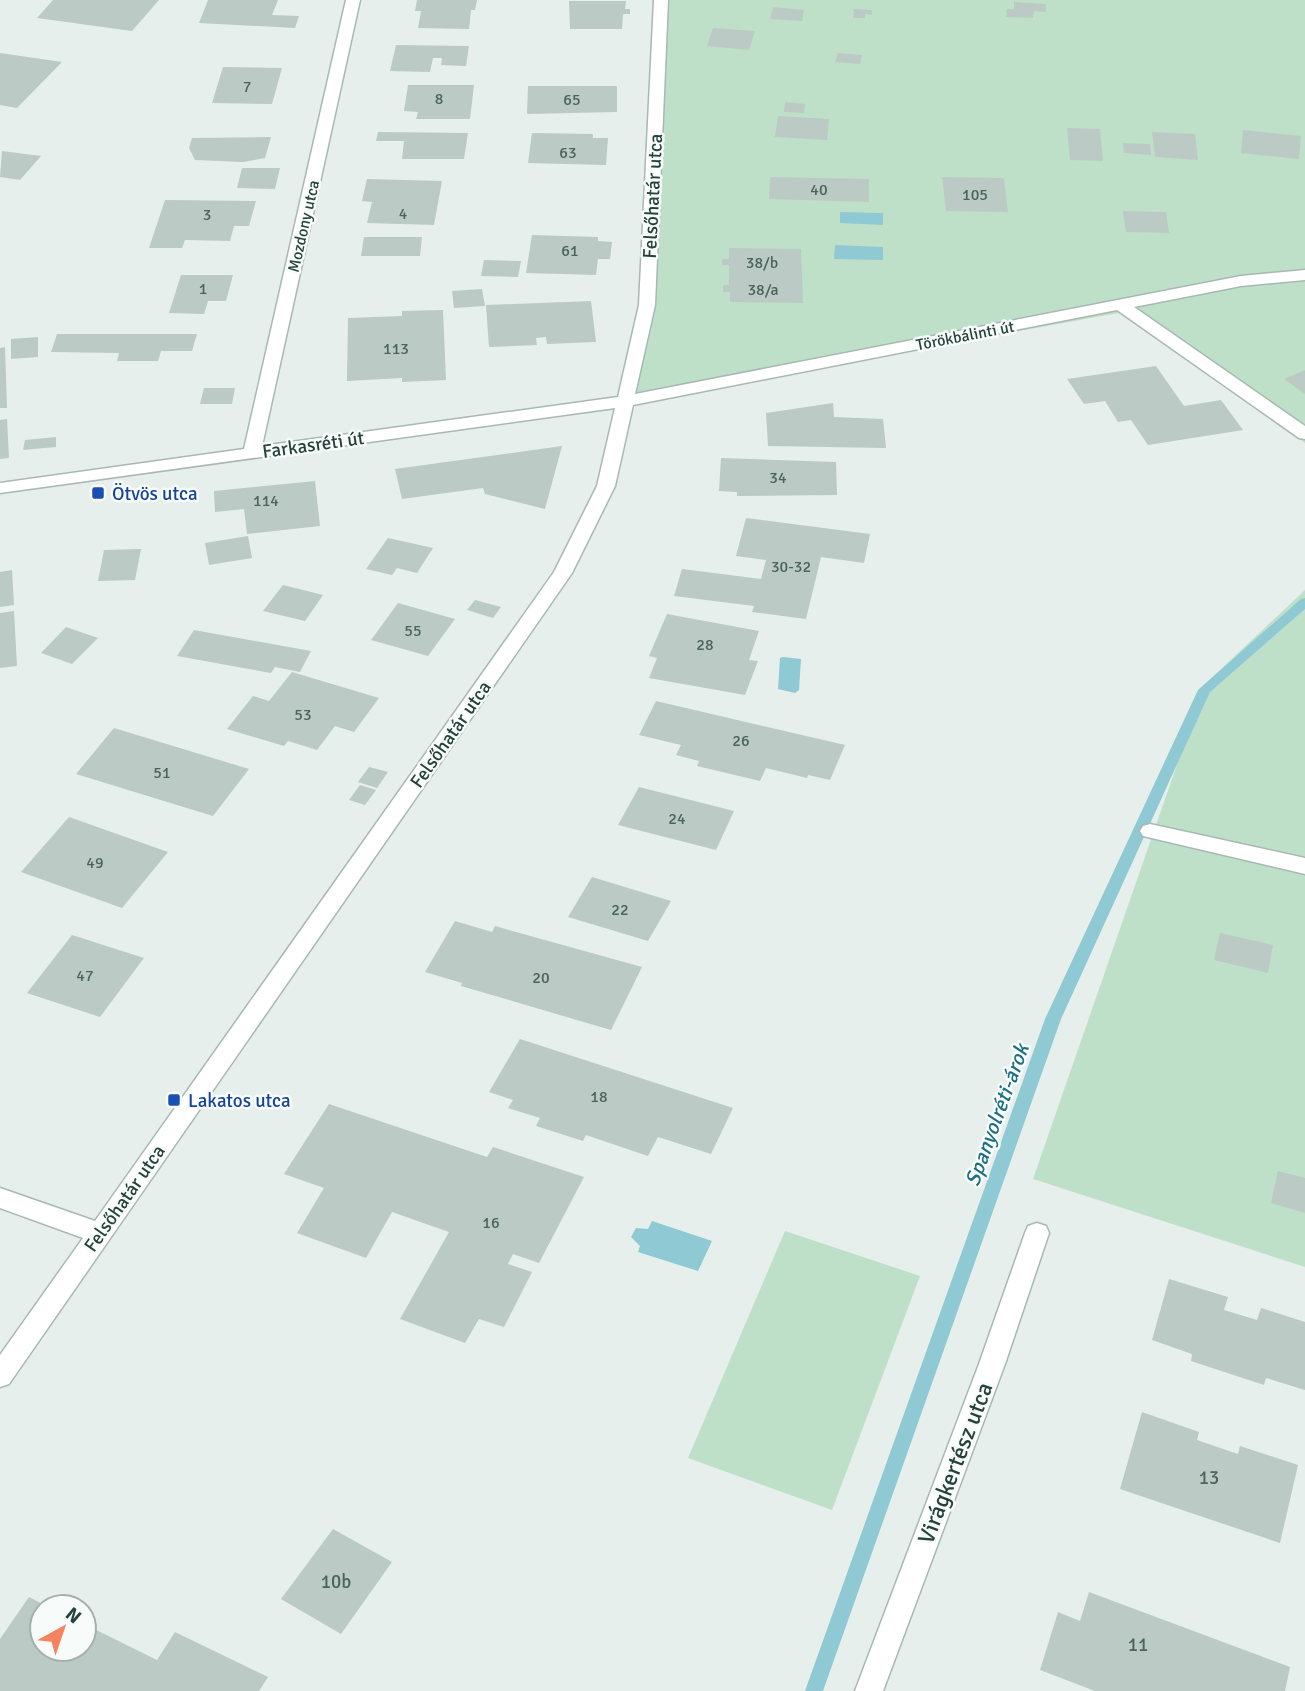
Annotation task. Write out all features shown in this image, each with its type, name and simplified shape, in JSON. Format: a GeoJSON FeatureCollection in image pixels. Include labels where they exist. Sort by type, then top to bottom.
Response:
{"type":"FeatureCollection","features":[{"type":"Feature","properties":{"kind":"street","name":"Mozdony utca"},"geometry":{"type":"LineString","coordinates":[[252,453],[353,0]]}},
{"type":"Feature","properties":{"kind":"street","name":"Felsőhatár utca"},"geometry":{"type":"LineString","coordinates":[[0,1376],[563,573],[606,486],[647,305],[661,0]]}},
{"type":"Feature","properties":{"kind":"street","name":"Törökbálinti út"},"geometry":{"type":"LineString","coordinates":[[626,401],[1241,281],[1305,275]]}},
{"type":"Feature","properties":{"kind":"street"},"geometry":{"type":"LineString","coordinates":[[1121,305],[1305,433]]}},
{"type":"Feature","properties":{"kind":"street","name":"Farkasréti út"},"geometry":{"type":"LineString","coordinates":[[0,488],[626,401]]}},
{"type":"Feature","properties":{"kind":"street"},"geometry":{"type":"LineString","coordinates":[[1150,831],[1305,866]]}},
{"type":"Feature","properties":{"kind":"street"},"geometry":{"type":"LineString","coordinates":[[0,1198],[99,1233]]}},
{"type":"Feature","properties":{"kind":"street","name":"Virágkertész utca"},"geometry":{"type":"LineString","coordinates":[[869,1691],[992,1364],[1037,1233]]}},
{"type":"Feature","properties":{"kind":"green space"},"geometry":{"type":"Polygon","coordinates":[[[661,0],[1305,0],[1305,443],[1130,315],[1119,313],[627,401],[647,305],[661,0]]]}},
{"type":"Feature","properties":{"kind":"green space"},"geometry":{"type":"Polygon","coordinates":[[[1305,590],[1305,1267],[1033,1179],[1205,684],[1305,590]]]}},
{"type":"Feature","properties":{"kind":"green space"},"geometry":{"type":"Polygon","coordinates":[[[785,1231],[920,1276],[832,1510],[688,1458],[785,1231]]]}},
{"type":"Feature","properties":{"kind":"water"},"geometry":{"type":"Polygon","coordinates":[[[840,212],[883,213],[883,225],[840,223],[840,212]]]}},
{"type":"Feature","properties":{"kind":"water"},"geometry":{"type":"Polygon","coordinates":[[[835,245],[883,247],[883,260],[834,259],[835,245]]]}},
{"type":"Feature","properties":{"kind":"water"},"geometry":{"type":"Polygon","coordinates":[[[780,658],[801,659],[799,690],[795,693],[778,689],[780,658]]]}},
{"type":"Feature","properties":{"kind":"water"},"geometry":{"type":"Polygon","coordinates":[[[652,1221],[712,1241],[698,1271],[638,1252],[640,1246],[631,1237],[636,1228],[648,1229],[652,1221]]]}},
{"type":"Feature","properties":{"kind":"building"},"geometry":{"type":"Polygon","coordinates":[[[53,0],[159,0],[132,31],[37,18],[53,0]]]}},
{"type":"Feature","properties":{"kind":"building"},"geometry":{"type":"Polygon","coordinates":[[[208,0],[278,0],[272,15],[299,16],[295,28],[199,23],[208,0]]]}},
{"type":"Feature","properties":{"kind":"building"},"geometry":{"type":"Polygon","coordinates":[[[417,0],[477,0],[475,10],[471,10],[469,29],[418,28],[421,11],[415,11],[417,0]]]}},
{"type":"Feature","properties":{"kind":"building"},"geometry":{"type":"Polygon","coordinates":[[[569,1],[626,1],[625,9],[630,9],[630,14],[623,14],[622,29],[570,29],[569,1]]]}},
{"type":"Feature","properties":{"kind":"building"},"geometry":{"type":"Polygon","coordinates":[[[1014,2],[1046,4],[1046,12],[1034,11],[1033,18],[1006,17],[1007,9],[1014,9],[1014,2]]]}},
{"type":"Feature","properties":{"kind":"building"},"geometry":{"type":"Polygon","coordinates":[[[773,7],[804,10],[802,21],[770,19],[773,7]]]}},
{"type":"Feature","properties":{"kind":"building"},"geometry":{"type":"Polygon","coordinates":[[[854,9],[872,10],[872,15],[853,18],[854,9]]]}},
{"type":"Feature","properties":{"kind":"building"},"geometry":{"type":"Polygon","coordinates":[[[713,28],[755,31],[749,50],[707,46],[713,28]]]}},
{"type":"Feature","properties":{"kind":"building"},"geometry":{"type":"Polygon","coordinates":[[[396,45],[469,46],[466,66],[441,65],[442,58],[433,58],[430,72],[390,71],[396,45]]]}},
{"type":"Feature","properties":{"kind":"building"},"geometry":{"type":"Polygon","coordinates":[[[0,53],[62,62],[17,108],[0,105],[0,53]]]}},
{"type":"Feature","properties":{"kind":"building"},"geometry":{"type":"Polygon","coordinates":[[[838,53],[862,55],[860,64],[835,62],[838,53]]]}},
{"type":"Feature","properties":{"kind":"building"},"geometry":{"type":"Polygon","coordinates":[[[223,67],[282,68],[272,104],[212,103],[223,67]]]}},
{"type":"Feature","properties":{"kind":"building"},"geometry":{"type":"Polygon","coordinates":[[[408,85],[474,85],[470,119],[416,119],[418,112],[404,111],[408,85]]]}},
{"type":"Feature","properties":{"kind":"building"},"geometry":{"type":"Polygon","coordinates":[[[528,86],[617,86],[617,112],[527,114],[528,86]]]}},
{"type":"Feature","properties":{"kind":"building"},"geometry":{"type":"Polygon","coordinates":[[[785,102],[805,104],[804,113],[784,112],[785,102]]]}},
{"type":"Feature","properties":{"kind":"building"},"geometry":{"type":"Polygon","coordinates":[[[778,116],[829,119],[827,140],[775,137],[778,116]]]}},
{"type":"Feature","properties":{"kind":"building"},"geometry":{"type":"Polygon","coordinates":[[[1067,128],[1100,129],[1103,161],[1070,160],[1067,128]]]}},
{"type":"Feature","properties":{"kind":"building"},"geometry":{"type":"Polygon","coordinates":[[[1243,130],[1301,136],[1299,159],[1241,153],[1243,130]]]}},
{"type":"Feature","properties":{"kind":"building"},"geometry":{"type":"Polygon","coordinates":[[[378,132],[468,133],[464,159],[402,159],[404,141],[376,141],[378,132]]]}},
{"type":"Feature","properties":{"kind":"building"},"geometry":{"type":"Polygon","coordinates":[[[1152,132],[1195,134],[1198,160],[1155,157],[1152,132]]]}},
{"type":"Feature","properties":{"kind":"building"},"geometry":{"type":"Polygon","coordinates":[[[532,133],[593,134],[593,138],[608,138],[606,165],[528,163],[532,133]]]}},
{"type":"Feature","properties":{"kind":"building"},"geometry":{"type":"Polygon","coordinates":[[[271,137],[265,158],[243,162],[195,160],[189,148],[192,138],[271,137]]]}},
{"type":"Feature","properties":{"kind":"building"},"geometry":{"type":"Polygon","coordinates":[[[1123,143],[1150,144],[1151,155],[1124,153],[1123,143]]]}},
{"type":"Feature","properties":{"kind":"building"},"geometry":{"type":"Polygon","coordinates":[[[2,151],[41,156],[20,180],[0,177],[2,151]]]}},
{"type":"Feature","properties":{"kind":"building"},"geometry":{"type":"Polygon","coordinates":[[[242,168],[280,168],[275,189],[237,188],[242,168]]]}},
{"type":"Feature","properties":{"kind":"building"},"geometry":{"type":"Polygon","coordinates":[[[770,177],[869,179],[869,202],[769,199],[770,177]]]}},
{"type":"Feature","properties":{"kind":"building"},"geometry":{"type":"Polygon","coordinates":[[[942,177],[1004,178],[1008,212],[946,211],[942,177]]]}},
{"type":"Feature","properties":{"kind":"building"},"geometry":{"type":"Polygon","coordinates":[[[367,179],[442,181],[434,225],[367,223],[372,202],[362,201],[367,179]]]}},
{"type":"Feature","properties":{"kind":"building"},"geometry":{"type":"Polygon","coordinates":[[[165,200],[256,201],[249,226],[234,226],[230,241],[185,240],[182,248],[149,248],[165,200]]]}},
{"type":"Feature","properties":{"kind":"building"},"geometry":{"type":"Polygon","coordinates":[[[1123,211],[1166,212],[1169,233],[1126,232],[1123,211]]]}},
{"type":"Feature","properties":{"kind":"building"},"geometry":{"type":"Polygon","coordinates":[[[532,235],[598,237],[598,241],[612,242],[610,259],[598,259],[596,275],[526,273],[532,235]]]}},
{"type":"Feature","properties":{"kind":"building"},"geometry":{"type":"Polygon","coordinates":[[[364,237],[422,237],[420,256],[361,256],[364,237]]]}},
{"type":"Feature","properties":{"kind":"building"},"geometry":{"type":"Polygon","coordinates":[[[729,248],[801,249],[803,303],[730,302],[730,292],[723,292],[723,285],[729,285],[729,265],[722,265],[722,259],[729,259],[729,248]]]}},
{"type":"Feature","properties":{"kind":"building"},"geometry":{"type":"Polygon","coordinates":[[[484,260],[521,261],[518,277],[481,276],[484,260]]]}},
{"type":"Feature","properties":{"kind":"building"},"geometry":{"type":"Polygon","coordinates":[[[181,275],[233,275],[226,301],[208,301],[204,314],[169,313],[181,275]]]}},
{"type":"Feature","properties":{"kind":"building"},"geometry":{"type":"Polygon","coordinates":[[[482,289],[485,306],[454,308],[452,291],[482,289]]]}},
{"type":"Feature","properties":{"kind":"building"},"geometry":{"type":"Polygon","coordinates":[[[591,301],[596,342],[547,344],[546,337],[536,338],[537,345],[489,347],[486,305],[591,301]]]}},
{"type":"Feature","properties":{"kind":"building"},"geometry":{"type":"Polygon","coordinates":[[[443,310],[446,380],[402,382],[402,378],[347,381],[348,318],[402,316],[402,311],[443,310]]]}},
{"type":"Feature","properties":{"kind":"building"},"geometry":{"type":"Polygon","coordinates":[[[57,334],[197,334],[192,351],[161,351],[158,361],[117,361],[119,353],[51,352],[57,334]]]}},
{"type":"Feature","properties":{"kind":"building"},"geometry":{"type":"Polygon","coordinates":[[[38,337],[38,357],[11,359],[11,339],[38,337]]]}},
{"type":"Feature","properties":{"kind":"building"},"geometry":{"type":"Polygon","coordinates":[[[5,347],[7,408],[0,408],[0,348],[5,347]]]}},
{"type":"Feature","properties":{"kind":"building"},"geometry":{"type":"Polygon","coordinates":[[[1156,366],[1184,406],[1221,400],[1243,430],[1148,445],[1131,420],[1118,422],[1105,401],[1084,404],[1067,379],[1156,366]]]}},
{"type":"Feature","properties":{"kind":"building"},"geometry":{"type":"Polygon","coordinates":[[[1305,370],[1305,394],[1284,379],[1305,370]]]}},
{"type":"Feature","properties":{"kind":"building"},"geometry":{"type":"Polygon","coordinates":[[[204,388],[235,388],[232,404],[200,404],[204,388]]]}},
{"type":"Feature","properties":{"kind":"building"},"geometry":{"type":"Polygon","coordinates":[[[833,403],[834,417],[883,419],[886,448],[768,446],[766,413],[833,403]]]}},
{"type":"Feature","properties":{"kind":"building"},"geometry":{"type":"Polygon","coordinates":[[[7,419],[9,458],[0,459],[0,420],[7,419]]]}},
{"type":"Feature","properties":{"kind":"building"},"geometry":{"type":"Polygon","coordinates":[[[56,437],[56,447],[23,450],[25,440],[56,437]]]}},
{"type":"Feature","properties":{"kind":"building"},"geometry":{"type":"Polygon","coordinates":[[[562,446],[545,509],[485,494],[483,488],[402,499],[395,469],[562,446]]]}},
{"type":"Feature","properties":{"kind":"building"},"geometry":{"type":"Polygon","coordinates":[[[721,458],[836,462],[837,495],[737,496],[737,492],[719,491],[721,458]]]}},
{"type":"Feature","properties":{"kind":"building"},"geometry":{"type":"Polygon","coordinates":[[[315,481],[320,526],[247,534],[244,509],[215,512],[214,491],[315,481]]]}},
{"type":"Feature","properties":{"kind":"building"},"geometry":{"type":"Polygon","coordinates":[[[746,518],[870,534],[864,563],[821,557],[806,619],[752,612],[754,606],[674,596],[682,569],[761,579],[766,560],[736,556],[746,518]]]}},
{"type":"Feature","properties":{"kind":"building"},"geometry":{"type":"Polygon","coordinates":[[[248,536],[252,558],[209,565],[205,543],[248,536]]]}},
{"type":"Feature","properties":{"kind":"building"},"geometry":{"type":"Polygon","coordinates":[[[388,538],[433,548],[417,573],[397,568],[392,575],[366,569],[388,538]]]}},
{"type":"Feature","properties":{"kind":"building"},"geometry":{"type":"Polygon","coordinates":[[[141,549],[135,580],[98,581],[104,550],[141,549]]]}},
{"type":"Feature","properties":{"kind":"building"},"geometry":{"type":"Polygon","coordinates":[[[12,570],[14,605],[0,607],[0,572],[12,570]]]}},
{"type":"Feature","properties":{"kind":"building"},"geometry":{"type":"Polygon","coordinates":[[[283,585],[323,595],[305,621],[263,611],[283,585]]]}},
{"type":"Feature","properties":{"kind":"building"},"geometry":{"type":"Polygon","coordinates":[[[475,600],[501,607],[493,618],[467,610],[475,600]]]}},
{"type":"Feature","properties":{"kind":"building"},"geometry":{"type":"Polygon","coordinates":[[[398,603],[455,619],[428,656],[371,640],[398,603]]]}},
{"type":"Feature","properties":{"kind":"building"},"geometry":{"type":"Polygon","coordinates":[[[14,611],[17,666],[0,668],[0,613],[14,611]]]}},
{"type":"Feature","properties":{"kind":"building"},"geometry":{"type":"Polygon","coordinates":[[[667,614],[759,631],[749,660],[758,661],[745,695],[649,678],[657,658],[649,656],[667,614]]]}},
{"type":"Feature","properties":{"kind":"building"},"geometry":{"type":"Polygon","coordinates":[[[66,627],[98,638],[72,664],[41,653],[66,627]]]}},
{"type":"Feature","properties":{"kind":"building"},"geometry":{"type":"Polygon","coordinates":[[[194,630],[311,651],[300,672],[275,667],[271,673],[177,656],[194,630]]]}},
{"type":"Feature","properties":{"kind":"building"},"geometry":{"type":"Polygon","coordinates":[[[292,672],[379,698],[354,732],[335,726],[317,750],[288,741],[284,746],[227,729],[253,696],[269,701],[292,672]]]}},
{"type":"Feature","properties":{"kind":"building"},"geometry":{"type":"Polygon","coordinates":[[[656,701],[845,745],[830,780],[808,775],[807,778],[766,768],[760,781],[697,766],[699,761],[676,755],[681,745],[639,735],[656,701]]]}},
{"type":"Feature","properties":{"kind":"building"},"geometry":{"type":"Polygon","coordinates":[[[114,728],[249,769],[213,816],[76,774],[114,728]]]}},
{"type":"Feature","properties":{"kind":"building"},"geometry":{"type":"Polygon","coordinates":[[[369,767],[388,772],[377,788],[358,782],[369,767]]]}},
{"type":"Feature","properties":{"kind":"building"},"geometry":{"type":"Polygon","coordinates":[[[360,785],[376,790],[365,805],[349,800],[360,785]]]}},
{"type":"Feature","properties":{"kind":"building"},"geometry":{"type":"Polygon","coordinates":[[[639,787],[734,811],[716,850],[618,825],[639,787]]]}},
{"type":"Feature","properties":{"kind":"building"},"geometry":{"type":"Polygon","coordinates":[[[69,817],[168,852],[122,908],[21,872],[69,817]]]}},
{"type":"Feature","properties":{"kind":"building"},"geometry":{"type":"Polygon","coordinates":[[[592,877],[671,901],[648,941],[568,917],[592,877]]]}},
{"type":"Feature","properties":{"kind":"building"},"geometry":{"type":"Polygon","coordinates":[[[455,921],[492,932],[495,926],[642,967],[611,1030],[461,986],[462,983],[425,972],[455,921]]]}},
{"type":"Feature","properties":{"kind":"building"},"geometry":{"type":"Polygon","coordinates":[[[1220,933],[1273,945],[1268,973],[1214,960],[1220,933]]]}},
{"type":"Feature","properties":{"kind":"building"},"geometry":{"type":"Polygon","coordinates":[[[72,935],[144,958],[100,1017],[27,993],[72,935]]]}},
{"type":"Feature","properties":{"kind":"building"},"geometry":{"type":"Polygon","coordinates":[[[520,1039],[733,1108],[711,1154],[658,1137],[648,1156],[586,1135],[583,1141],[536,1126],[540,1118],[508,1108],[513,1100],[489,1092],[520,1039]]]}},
{"type":"Feature","properties":{"kind":"building"},"geometry":{"type":"Polygon","coordinates":[[[329,1104],[487,1157],[493,1147],[584,1177],[539,1263],[513,1254],[508,1264],[532,1272],[504,1327],[479,1319],[465,1343],[400,1319],[449,1232],[392,1212],[366,1258],[297,1233],[324,1188],[284,1174],[329,1104]]]}},
{"type":"Feature","properties":{"kind":"building"},"geometry":{"type":"Polygon","coordinates":[[[1278,1171],[1305,1178],[1305,1213],[1271,1203],[1278,1171]]]}},
{"type":"Feature","properties":{"kind":"building"},"geometry":{"type":"Polygon","coordinates":[[[1169,1279],[1228,1297],[1224,1310],[1257,1320],[1261,1308],[1305,1322],[1305,1390],[1266,1378],[1264,1385],[1191,1361],[1192,1354],[1152,1340],[1169,1279]]]}},
{"type":"Feature","properties":{"kind":"building"},"geometry":{"type":"Polygon","coordinates":[[[1142,1412],[1199,1432],[1197,1440],[1238,1454],[1240,1446],[1298,1465],[1280,1543],[1120,1489],[1142,1412]]]}},
{"type":"Feature","properties":{"kind":"building"},"geometry":{"type":"Polygon","coordinates":[[[333,1529],[392,1562],[341,1634],[281,1599],[333,1529]]]}},
{"type":"Feature","properties":{"kind":"building"},"geometry":{"type":"Polygon","coordinates":[[[1089,1592],[1290,1667],[1285,1691],[1095,1691],[1040,1670],[1058,1612],[1080,1621],[1089,1592]]]}},
{"type":"Feature","properties":{"kind":"building"},"geometry":{"type":"Polygon","coordinates":[[[28,1598],[28,1663],[98,1663],[98,1631],[157,1660],[175,1632],[268,1677],[259,1691],[0,1691],[0,1639],[28,1598]]]}},
{"type":"Feature","properties":{"kind":"waterway","name":"Spanyolréti-árok"},"geometry":{"type":"LineString","coordinates":[[814,1691],[1053,1019],[1205,690],[1305,602]]}},
{"type":"Feature","properties":{"kind":"place","name":"Ötvös utca"},"geometry":{"type":"Point","coordinates":[98,493]}},
{"type":"Feature","properties":{"kind":"place","name":"Lakatos utca"},"geometry":{"type":"Point","coordinates":[174,1100]}}]}
